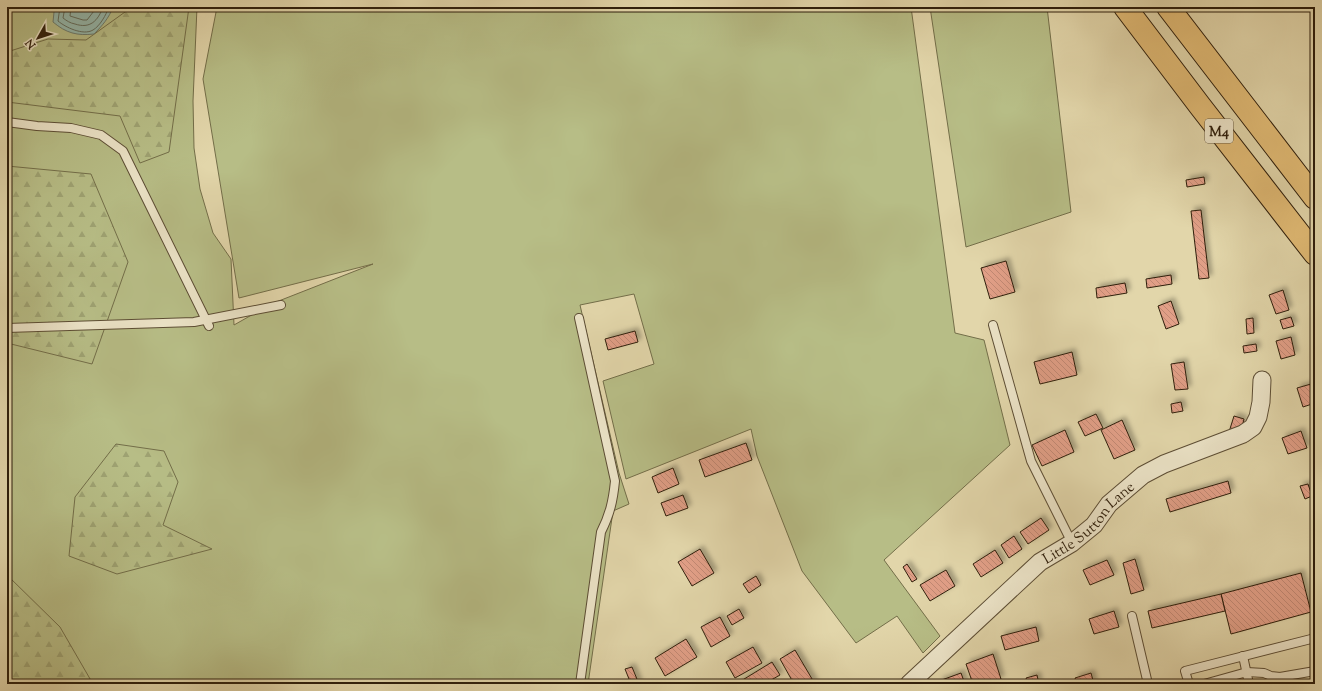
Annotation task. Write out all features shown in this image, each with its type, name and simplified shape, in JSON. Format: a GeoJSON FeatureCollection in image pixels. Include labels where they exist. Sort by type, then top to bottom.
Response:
{"type":"FeatureCollection","features":[{"type":"Feature","properties":{"kind":"highway","name":"M4"},"geometry":{"type":"LineString","coordinates":[[1125,7],[1315,254]]}},
{"type":"Feature","properties":{"kind":"highway","name":"M4"},"geometry":{"type":"LineString","coordinates":[[1168,7],[1315,198]]}},
{"type":"Feature","properties":{"kind":"street","name":"Little Sutton Lane"},"geometry":{"type":"LineString","coordinates":[[910,684],[1040,562],[1072,542],[1094,525],[1109,504],[1143,475],[1164,464],[1243,434],[1254,427],[1260,412],[1262,380]]}},
{"type":"Feature","properties":{"kind":"lane"},"geometry":{"type":"LineString","coordinates":[[7,122],[71,128],[101,135],[123,151],[207,323]]}},
{"type":"Feature","properties":{"kind":"lane"},"geometry":{"type":"LineString","coordinates":[[7,328],[207,323],[281,305]]}},
{"type":"Feature","properties":{"kind":"lane"},"geometry":{"type":"LineString","coordinates":[[579,318],[614,481],[614,498],[601,532],[580,684]]}},
{"type":"Feature","properties":{"kind":"lane"},"geometry":{"type":"LineString","coordinates":[[993,325],[1031,462],[1072,542]]}},
{"type":"Feature","properties":{"kind":"lane"},"geometry":{"type":"LineString","coordinates":[[1132,616],[1148,684]]}},
{"type":"Feature","properties":{"kind":"lane"},"geometry":{"type":"LineString","coordinates":[[1189,684],[1185,671],[1315,638]]}},
{"type":"Feature","properties":{"kind":"lane"},"geometry":{"type":"LineString","coordinates":[[1243,656],[1249,684]]}},
{"type":"Feature","properties":{"kind":"lane"},"geometry":{"type":"LineString","coordinates":[[1204,684],[1247,672],[1264,673],[1271,676],[1280,677],[1315,671]]}},
{"type":"Feature","properties":{"kind":"green space"},"geometry":{"type":"Polygon","coordinates":[[[7,7],[197,7],[193,101],[194,148],[200,189],[213,233],[231,259],[234,325],[271,304],[373,264],[239,298],[203,79],[217,7],[911,7],[955,333],[984,340],[1010,445],[884,560],[940,636],[923,653],[897,616],[856,643],[802,571],[757,456],[751,429],[626,479],[603,381],[654,364],[634,294],[580,305],[619,473],[629,504],[613,511],[588,684],[7,684],[7,7]]]}},
{"type":"Feature","properties":{"kind":"green space"},"geometry":{"type":"Polygon","coordinates":[[[132,7],[189,7],[169,152],[140,163],[120,116],[7,102],[7,52],[48,39],[86,40],[132,7]]]}},
{"type":"Feature","properties":{"kind":"green space"},"geometry":{"type":"Polygon","coordinates":[[[930,7],[1047,7],[1071,212],[966,247],[930,7]]]}},
{"type":"Feature","properties":{"kind":"green space"},"geometry":{"type":"Polygon","coordinates":[[[7,166],[91,174],[128,262],[92,364],[7,343],[7,166]]]}},
{"type":"Feature","properties":{"kind":"green space"},"geometry":{"type":"Polygon","coordinates":[[[116,444],[164,451],[178,482],[163,525],[212,549],[117,574],[69,556],[75,497],[116,444]]]}},
{"type":"Feature","properties":{"kind":"green space"},"geometry":{"type":"Polygon","coordinates":[[[7,575],[60,627],[93,684],[7,684],[7,575]]]}},
{"type":"Feature","properties":{"kind":"water"},"geometry":{"type":"Polygon","coordinates":[[[56,7],[113,7],[105,22],[94,34],[82,35],[62,29],[53,22],[56,7]]]}},
{"type":"Feature","properties":{"kind":"building"},"geometry":{"type":"Polygon","coordinates":[[[1204,177],[1205,184],[1187,187],[1186,180],[1204,177]]]}},
{"type":"Feature","properties":{"kind":"building"},"geometry":{"type":"Polygon","coordinates":[[[1201,210],[1209,278],[1199,279],[1191,211],[1201,210]]]}},
{"type":"Feature","properties":{"kind":"building"},"geometry":{"type":"Polygon","coordinates":[[[1006,261],[1015,292],[990,299],[981,268],[1006,261]]]}},
{"type":"Feature","properties":{"kind":"building"},"geometry":{"type":"Polygon","coordinates":[[[1171,275],[1172,284],[1147,288],[1146,279],[1171,275]]]}},
{"type":"Feature","properties":{"kind":"building"},"geometry":{"type":"Polygon","coordinates":[[[1125,283],[1127,293],[1097,298],[1096,288],[1125,283]]]}},
{"type":"Feature","properties":{"kind":"building"},"geometry":{"type":"Polygon","coordinates":[[[1283,290],[1289,310],[1276,314],[1269,295],[1283,290]]]}},
{"type":"Feature","properties":{"kind":"building"},"geometry":{"type":"Polygon","coordinates":[[[1171,301],[1179,324],[1166,329],[1158,306],[1171,301]]]}},
{"type":"Feature","properties":{"kind":"building"},"geometry":{"type":"Polygon","coordinates":[[[1291,317],[1294,326],[1283,329],[1280,320],[1291,317]]]}},
{"type":"Feature","properties":{"kind":"building"},"geometry":{"type":"Polygon","coordinates":[[[1253,318],[1254,333],[1247,334],[1246,319],[1253,318]]]}},
{"type":"Feature","properties":{"kind":"building"},"geometry":{"type":"Polygon","coordinates":[[[635,331],[638,342],[608,350],[605,339],[635,331]]]}},
{"type":"Feature","properties":{"kind":"building"},"geometry":{"type":"Polygon","coordinates":[[[1291,337],[1295,355],[1281,359],[1276,341],[1291,337]]]}},
{"type":"Feature","properties":{"kind":"building"},"geometry":{"type":"Polygon","coordinates":[[[1256,344],[1257,351],[1244,353],[1243,346],[1256,344]]]}},
{"type":"Feature","properties":{"kind":"building"},"geometry":{"type":"Polygon","coordinates":[[[1072,352],[1077,375],[1040,384],[1034,362],[1072,352]]]}},
{"type":"Feature","properties":{"kind":"building"},"geometry":{"type":"Polygon","coordinates":[[[1184,362],[1188,389],[1175,390],[1171,364],[1184,362]]]}},
{"type":"Feature","properties":{"kind":"building"},"geometry":{"type":"Polygon","coordinates":[[[1311,384],[1315,395],[1315,403],[1303,407],[1297,388],[1311,384]]]}},
{"type":"Feature","properties":{"kind":"building"},"geometry":{"type":"Polygon","coordinates":[[[1181,402],[1183,411],[1172,413],[1171,404],[1181,402]]]}},
{"type":"Feature","properties":{"kind":"building"},"geometry":{"type":"Polygon","coordinates":[[[1096,414],[1103,428],[1085,436],[1078,422],[1096,414]]]}},
{"type":"Feature","properties":{"kind":"building"},"geometry":{"type":"Polygon","coordinates":[[[1234,416],[1244,419],[1240,435],[1229,432],[1234,416]]]}},
{"type":"Feature","properties":{"kind":"building"},"geometry":{"type":"Polygon","coordinates":[[[1122,420],[1135,450],[1114,459],[1101,430],[1122,420]]]}},
{"type":"Feature","properties":{"kind":"building"},"geometry":{"type":"Polygon","coordinates":[[[1065,430],[1074,452],[1042,466],[1032,445],[1065,430]]]}},
{"type":"Feature","properties":{"kind":"building"},"geometry":{"type":"Polygon","coordinates":[[[1301,431],[1307,448],[1288,454],[1282,438],[1301,431]]]}},
{"type":"Feature","properties":{"kind":"building"},"geometry":{"type":"Polygon","coordinates":[[[746,443],[752,460],[705,477],[699,460],[746,443]]]}},
{"type":"Feature","properties":{"kind":"building"},"geometry":{"type":"Polygon","coordinates":[[[673,468],[679,484],[658,493],[652,477],[673,468]]]}},
{"type":"Feature","properties":{"kind":"building"},"geometry":{"type":"Polygon","coordinates":[[[1228,481],[1231,493],[1170,512],[1166,499],[1228,481]]]}},
{"type":"Feature","properties":{"kind":"building"},"geometry":{"type":"Polygon","coordinates":[[[1308,484],[1312,496],[1305,499],[1300,486],[1308,484]]]}},
{"type":"Feature","properties":{"kind":"building"},"geometry":{"type":"Polygon","coordinates":[[[683,495],[688,508],[666,516],[661,503],[683,495]]]}},
{"type":"Feature","properties":{"kind":"building"},"geometry":{"type":"Polygon","coordinates":[[[1041,518],[1049,530],[1028,544],[1020,532],[1041,518]]]}},
{"type":"Feature","properties":{"kind":"building"},"geometry":{"type":"Polygon","coordinates":[[[1014,536],[1022,549],[1009,558],[1001,545],[1014,536]]]}},
{"type":"Feature","properties":{"kind":"building"},"geometry":{"type":"Polygon","coordinates":[[[700,549],[714,573],[692,586],[678,562],[700,549]]]}},
{"type":"Feature","properties":{"kind":"building"},"geometry":{"type":"Polygon","coordinates":[[[995,550],[1003,563],[981,577],[973,564],[995,550]]]}},
{"type":"Feature","properties":{"kind":"building"},"geometry":{"type":"Polygon","coordinates":[[[1135,559],[1144,590],[1131,594],[1123,563],[1135,559]]]}},
{"type":"Feature","properties":{"kind":"building"},"geometry":{"type":"Polygon","coordinates":[[[1107,560],[1114,575],[1090,585],[1083,570],[1107,560]]]}},
{"type":"Feature","properties":{"kind":"building"},"geometry":{"type":"Polygon","coordinates":[[[907,564],[917,579],[912,582],[903,567],[907,564]]]}},
{"type":"Feature","properties":{"kind":"building"},"geometry":{"type":"Polygon","coordinates":[[[946,570],[955,586],[930,601],[920,585],[946,570]]]}},
{"type":"Feature","properties":{"kind":"building"},"geometry":{"type":"Polygon","coordinates":[[[1301,573],[1311,612],[1231,634],[1221,594],[1301,573]]]}},
{"type":"Feature","properties":{"kind":"building"},"geometry":{"type":"Polygon","coordinates":[[[756,576],[761,585],[749,593],[743,584],[756,576]]]}},
{"type":"Feature","properties":{"kind":"building"},"geometry":{"type":"Polygon","coordinates":[[[1221,594],[1225,611],[1152,628],[1148,611],[1221,594]]]}},
{"type":"Feature","properties":{"kind":"building"},"geometry":{"type":"Polygon","coordinates":[[[739,609],[744,618],[732,625],[727,616],[739,609]]]}},
{"type":"Feature","properties":{"kind":"building"},"geometry":{"type":"Polygon","coordinates":[[[1114,611],[1119,627],[1094,634],[1089,619],[1114,611]]]}},
{"type":"Feature","properties":{"kind":"building"},"geometry":{"type":"Polygon","coordinates":[[[720,617],[730,636],[711,647],[701,627],[720,617]]]}},
{"type":"Feature","properties":{"kind":"building"},"geometry":{"type":"Polygon","coordinates":[[[1036,627],[1039,641],[1005,650],[1001,636],[1036,627]]]}},
{"type":"Feature","properties":{"kind":"building"},"geometry":{"type":"Polygon","coordinates":[[[686,639],[697,657],[665,676],[655,658],[686,639]]]}},
{"type":"Feature","properties":{"kind":"building"},"geometry":{"type":"Polygon","coordinates":[[[753,647],[762,663],[735,678],[726,662],[753,647]]]}},
{"type":"Feature","properties":{"kind":"building"},"geometry":{"type":"Polygon","coordinates":[[[795,650],[815,684],[794,684],[780,659],[795,650]]]}},
{"type":"Feature","properties":{"kind":"building"},"geometry":{"type":"Polygon","coordinates":[[[993,654],[1001,679],[986,684],[973,684],[966,664],[993,654]]]}},
{"type":"Feature","properties":{"kind":"building"},"geometry":{"type":"Polygon","coordinates":[[[772,662],[780,675],[764,684],[736,684],[772,662]]]}},
{"type":"Feature","properties":{"kind":"building"},"geometry":{"type":"Polygon","coordinates":[[[632,667],[639,684],[631,684],[625,669],[632,667]]]}},
{"type":"Feature","properties":{"kind":"building"},"geometry":{"type":"Polygon","coordinates":[[[961,673],[965,684],[940,684],[939,681],[961,673]]]}},
{"type":"Feature","properties":{"kind":"building"},"geometry":{"type":"Polygon","coordinates":[[[1091,673],[1094,684],[1077,684],[1075,678],[1091,673]]]}},
{"type":"Feature","properties":{"kind":"building"},"geometry":{"type":"Polygon","coordinates":[[[1037,675],[1039,684],[1028,684],[1026,678],[1037,675]]]}}]}
